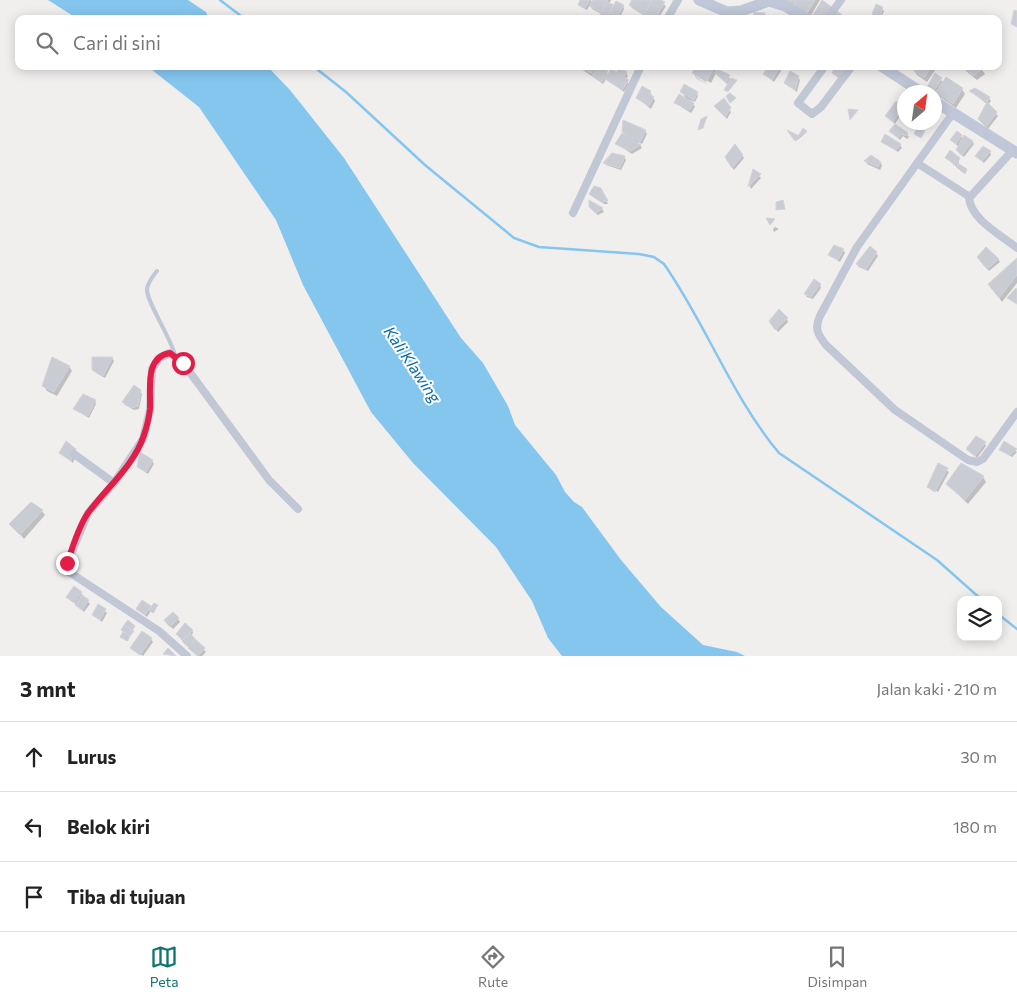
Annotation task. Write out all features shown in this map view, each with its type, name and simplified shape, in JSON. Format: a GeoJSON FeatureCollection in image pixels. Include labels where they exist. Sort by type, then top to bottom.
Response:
{"type":"FeatureCollection","features":[{"type":"Feature","properties":{"kind":"street"},"geometry":{"type":"LineString","coordinates":[[669,15],[678,0]]}},
{"type":"Feature","properties":{"kind":"street"},"geometry":{"type":"LineString","coordinates":[[699,0],[726,15],[741,11],[758,2],[769,1],[785,6],[800,15]]}},
{"type":"Feature","properties":{"kind":"street"},"geometry":{"type":"LineString","coordinates":[[831,15],[841,0]]}},
{"type":"Feature","properties":{"kind":"street"},"geometry":{"type":"LineString","coordinates":[[573,213],[639,70]]}},
{"type":"Feature","properties":{"kind":"street"},"geometry":{"type":"LineString","coordinates":[[822,70],[798,103],[812,114],[821,108],[849,70]]}},
{"type":"Feature","properties":{"kind":"street"},"geometry":{"type":"LineString","coordinates":[[887,70],[910,85]]}},
{"type":"Feature","properties":{"kind":"street"},"geometry":{"type":"LineString","coordinates":[[942,106],[1015,152],[969,197]]}},
{"type":"Feature","properties":{"kind":"street"},"geometry":{"type":"LineString","coordinates":[[953,113],[857,247],[818,321],[817,329],[820,337],[895,410],[936,440],[972,462],[983,459],[1017,412]]}},
{"type":"Feature","properties":{"kind":"street"},"geometry":{"type":"LineString","coordinates":[[917,163],[969,197]]}},
{"type":"Feature","properties":{"kind":"street"},"geometry":{"type":"LineString","coordinates":[[969,197],[970,207],[976,215],[1017,248]]}},
{"type":"Feature","properties":{"kind":"street"},"geometry":{"type":"LineString","coordinates":[[187,656],[159,631],[67,569],[67,563],[83,521],[114,483],[143,439],[150,410],[150,378],[154,362],[164,354],[175,355],[187,368],[270,480],[298,509]]}},
{"type":"Feature","properties":{"kind":"street"},"geometry":{"type":"LineString","coordinates":[[74,454],[114,483]]}},
{"type":"Feature","properties":{"kind":"lane"},"geometry":{"type":"LineString","coordinates":[[157,271],[149,281],[148,299],[172,342],[175,355]]}},
{"type":"Feature","properties":{"kind":"water"},"geometry":{"type":"Polygon","coordinates":[[[48,0],[188,0],[206,12],[207,15],[72,15],[48,0]]]}},
{"type":"Feature","properties":{"kind":"water","name":"Kali Klawing"},"geometry":{"type":"Polygon","coordinates":[[[152,70],[271,70],[290,90],[344,158],[461,338],[483,363],[508,406],[515,425],[556,475],[565,492],[574,502],[582,507],[621,560],[661,607],[703,645],[737,652],[745,656],[562,656],[548,638],[532,601],[496,547],[413,463],[371,412],[303,285],[276,220],[199,107],[152,70]]]}},
{"type":"Feature","properties":{"kind":"building"},"geometry":{"type":"Polygon","coordinates":[[[580,0],[590,0],[585,8],[578,5],[580,0]]]}},
{"type":"Feature","properties":{"kind":"building"},"geometry":{"type":"Polygon","coordinates":[[[593,0],[608,0],[601,12],[589,6],[593,0]]]}},
{"type":"Feature","properties":{"kind":"building"},"geometry":{"type":"Polygon","coordinates":[[[632,0],[652,0],[644,14],[629,5],[632,0]]]}},
{"type":"Feature","properties":{"kind":"building"},"geometry":{"type":"Polygon","coordinates":[[[652,0],[665,2],[657,15],[644,14],[652,0]]]}},
{"type":"Feature","properties":{"kind":"building"},"geometry":{"type":"Polygon","coordinates":[[[782,0],[797,0],[793,7],[782,0]]]}},
{"type":"Feature","properties":{"kind":"building"},"geometry":{"type":"Polygon","coordinates":[[[797,0],[815,0],[806,15],[793,7],[797,0]]]}},
{"type":"Feature","properties":{"kind":"building"},"geometry":{"type":"Polygon","coordinates":[[[822,0],[833,8],[828,15],[813,15],[822,0]]]}},
{"type":"Feature","properties":{"kind":"building"},"geometry":{"type":"Polygon","coordinates":[[[616,1],[624,5],[618,15],[609,13],[616,1]]]}},
{"type":"Feature","properties":{"kind":"building"},"geometry":{"type":"Polygon","coordinates":[[[607,2],[614,5],[608,15],[600,15],[607,2]]]}},
{"type":"Feature","properties":{"kind":"building"},"geometry":{"type":"Polygon","coordinates":[[[876,4],[883,7],[880,15],[872,14],[876,4]]]}},
{"type":"Feature","properties":{"kind":"building"},"geometry":{"type":"Polygon","coordinates":[[[1014,10],[1017,11],[1017,27],[1011,24],[1014,10]]]}},
{"type":"Feature","properties":{"kind":"building"},"geometry":{"type":"Polygon","coordinates":[[[837,11],[842,15],[834,15],[837,11]]]}},
{"type":"Feature","properties":{"kind":"building"},"geometry":{"type":"Polygon","coordinates":[[[754,12],[765,13],[765,15],[754,15],[754,12]]]}},
{"type":"Feature","properties":{"kind":"building"},"geometry":{"type":"Polygon","coordinates":[[[596,70],[608,71],[602,82],[592,76],[596,70]]]}},
{"type":"Feature","properties":{"kind":"building"},"geometry":{"type":"Polygon","coordinates":[[[610,70],[617,72],[618,70],[624,70],[627,72],[624,77],[629,80],[622,90],[605,79],[610,70]]]}},
{"type":"Feature","properties":{"kind":"building"},"geometry":{"type":"Polygon","coordinates":[[[694,70],[713,70],[706,82],[692,73],[694,70]]]}},
{"type":"Feature","properties":{"kind":"building"},"geometry":{"type":"Polygon","coordinates":[[[716,70],[719,70],[730,75],[726,83],[715,73],[716,70]]]}},
{"type":"Feature","properties":{"kind":"building"},"geometry":{"type":"Polygon","coordinates":[[[766,70],[778,70],[772,80],[763,74],[766,70]]]}},
{"type":"Feature","properties":{"kind":"building"},"geometry":{"type":"Polygon","coordinates":[[[833,70],[844,70],[839,78],[832,73],[833,70]]]}},
{"type":"Feature","properties":{"kind":"building"},"geometry":{"type":"Polygon","coordinates":[[[913,70],[929,70],[924,78],[913,70]]]}},
{"type":"Feature","properties":{"kind":"building"},"geometry":{"type":"Polygon","coordinates":[[[966,70],[981,70],[974,76],[966,70]]]}},
{"type":"Feature","properties":{"kind":"building"},"geometry":{"type":"Polygon","coordinates":[[[790,71],[799,76],[795,90],[784,83],[790,71]]]}},
{"type":"Feature","properties":{"kind":"building"},"geometry":{"type":"Polygon","coordinates":[[[935,73],[942,78],[938,85],[928,85],[935,73]]]}},
{"type":"Feature","properties":{"kind":"building"},"geometry":{"type":"Polygon","coordinates":[[[946,77],[963,88],[953,104],[942,96],[941,85],[946,77]]]}},
{"type":"Feature","properties":{"kind":"building"},"geometry":{"type":"Polygon","coordinates":[[[731,78],[737,80],[728,91],[724,90],[731,78]]]}},
{"type":"Feature","properties":{"kind":"building"},"geometry":{"type":"Polygon","coordinates":[[[684,84],[698,92],[694,100],[680,92],[684,84]]]}},
{"type":"Feature","properties":{"kind":"building"},"geometry":{"type":"Polygon","coordinates":[[[642,86],[651,91],[649,94],[654,97],[649,106],[636,98],[642,86]]]}},
{"type":"Feature","properties":{"kind":"building"},"geometry":{"type":"Polygon","coordinates":[[[975,88],[990,97],[987,102],[969,91],[975,88]]]}},
{"type":"Feature","properties":{"kind":"building"},"geometry":{"type":"Polygon","coordinates":[[[730,93],[736,98],[730,103],[726,96],[730,93]]]}},
{"type":"Feature","properties":{"kind":"building"},"geometry":{"type":"Polygon","coordinates":[[[679,94],[694,103],[690,110],[674,103],[679,94]]]}},
{"type":"Feature","properties":{"kind":"building"},"geometry":{"type":"Polygon","coordinates":[[[724,98],[731,108],[725,117],[714,106],[724,98]]]}},
{"type":"Feature","properties":{"kind":"building"},"geometry":{"type":"Polygon","coordinates":[[[897,102],[897,116],[893,122],[885,116],[897,102]]]}},
{"type":"Feature","properties":{"kind":"building"},"geometry":{"type":"Polygon","coordinates":[[[987,102],[997,112],[986,127],[978,119],[987,102]]]}},
{"type":"Feature","properties":{"kind":"building"},"geometry":{"type":"Polygon","coordinates":[[[848,109],[858,110],[850,120],[848,109]]]}},
{"type":"Feature","properties":{"kind":"building"},"geometry":{"type":"Polygon","coordinates":[[[707,116],[703,128],[698,130],[701,119],[707,116]]]}},
{"type":"Feature","properties":{"kind":"building"},"geometry":{"type":"Polygon","coordinates":[[[623,120],[646,130],[640,142],[622,132],[623,120]]]}},
{"type":"Feature","properties":{"kind":"building"},"geometry":{"type":"Polygon","coordinates":[[[895,124],[897,130],[904,130],[908,133],[906,136],[901,134],[898,138],[889,131],[895,124]]]}},
{"type":"Feature","properties":{"kind":"building"},"geometry":{"type":"Polygon","coordinates":[[[803,128],[807,131],[797,138],[803,128]]]}},
{"type":"Feature","properties":{"kind":"building"},"geometry":{"type":"Polygon","coordinates":[[[787,130],[799,136],[795,141],[787,130]]]}},
{"type":"Feature","properties":{"kind":"building"},"geometry":{"type":"Polygon","coordinates":[[[916,130],[925,131],[921,138],[914,134],[916,130]]]}},
{"type":"Feature","properties":{"kind":"building"},"geometry":{"type":"Polygon","coordinates":[[[957,131],[962,135],[956,144],[950,140],[957,131]]]}},
{"type":"Feature","properties":{"kind":"building"},"geometry":{"type":"Polygon","coordinates":[[[622,133],[641,145],[630,151],[615,144],[622,133]]]}},
{"type":"Feature","properties":{"kind":"building"},"geometry":{"type":"Polygon","coordinates":[[[885,134],[901,144],[896,150],[881,142],[885,134]]]}},
{"type":"Feature","properties":{"kind":"building"},"geometry":{"type":"Polygon","coordinates":[[[964,135],[973,141],[962,155],[956,150],[964,135]]]}},
{"type":"Feature","properties":{"kind":"building"},"geometry":{"type":"Polygon","coordinates":[[[735,144],[743,155],[732,168],[725,157],[735,144]]]}},
{"type":"Feature","properties":{"kind":"building"},"geometry":{"type":"Polygon","coordinates":[[[983,146],[991,151],[982,161],[975,156],[983,146]]]}},
{"type":"Feature","properties":{"kind":"building"},"geometry":{"type":"Polygon","coordinates":[[[950,150],[960,158],[957,165],[945,158],[950,150]]]}},
{"type":"Feature","properties":{"kind":"building"},"geometry":{"type":"Polygon","coordinates":[[[612,153],[625,156],[620,168],[603,163],[612,153]]]}},
{"type":"Feature","properties":{"kind":"building"},"geometry":{"type":"Polygon","coordinates":[[[871,155],[881,162],[878,167],[864,161],[871,155]]]}},
{"type":"Feature","properties":{"kind":"building"},"geometry":{"type":"Polygon","coordinates":[[[959,164],[967,169],[965,174],[956,167],[959,164]]]}},
{"type":"Feature","properties":{"kind":"building"},"geometry":{"type":"Polygon","coordinates":[[[753,169],[761,174],[748,187],[753,169]]]}},
{"type":"Feature","properties":{"kind":"building"},"geometry":{"type":"Polygon","coordinates":[[[594,186],[601,188],[608,201],[601,202],[589,194],[594,186]]]}},
{"type":"Feature","properties":{"kind":"building"},"geometry":{"type":"Polygon","coordinates":[[[589,200],[603,208],[596,213],[589,207],[589,200]]]}},
{"type":"Feature","properties":{"kind":"building"},"geometry":{"type":"Polygon","coordinates":[[[783,200],[785,209],[776,210],[776,202],[783,200]]]}},
{"type":"Feature","properties":{"kind":"building"},"geometry":{"type":"Polygon","coordinates":[[[766,218],[775,219],[770,225],[766,218]]]}},
{"type":"Feature","properties":{"kind":"building"},"geometry":{"type":"Polygon","coordinates":[[[834,245],[844,249],[838,260],[828,255],[834,245]]]}},
{"type":"Feature","properties":{"kind":"building"},"geometry":{"type":"Polygon","coordinates":[[[870,246],[877,252],[866,269],[856,264],[870,246]]]}},
{"type":"Feature","properties":{"kind":"building"},"geometry":{"type":"Polygon","coordinates":[[[986,247],[999,259],[987,269],[977,257],[986,247]]]}},
{"type":"Feature","properties":{"kind":"building"},"geometry":{"type":"Polygon","coordinates":[[[1017,258],[1017,275],[999,298],[988,284],[1017,258]]]}},
{"type":"Feature","properties":{"kind":"building"},"geometry":{"type":"Polygon","coordinates":[[[814,279],[821,284],[811,297],[804,294],[814,279]]]}},
{"type":"Feature","properties":{"kind":"building"},"geometry":{"type":"Polygon","coordinates":[[[1016,288],[1017,290],[1017,304],[1007,298],[1016,288]]]}},
{"type":"Feature","properties":{"kind":"building"},"geometry":{"type":"Polygon","coordinates":[[[779,309],[788,318],[775,330],[769,321],[779,309]]]}},
{"type":"Feature","properties":{"kind":"building"},"geometry":{"type":"Polygon","coordinates":[[[52,357],[70,366],[54,392],[42,386],[52,357]]]}},
{"type":"Feature","properties":{"kind":"building"},"geometry":{"type":"Polygon","coordinates":[[[92,357],[113,357],[103,376],[92,370],[92,357]]]}},
{"type":"Feature","properties":{"kind":"building"},"geometry":{"type":"Polygon","coordinates":[[[134,385],[141,390],[138,406],[132,408],[122,402],[134,385]]]}},
{"type":"Feature","properties":{"kind":"building"},"geometry":{"type":"Polygon","coordinates":[[[83,394],[96,400],[88,416],[73,409],[83,394]]]}},
{"type":"Feature","properties":{"kind":"building"},"geometry":{"type":"Polygon","coordinates":[[[976,436],[986,442],[975,456],[966,449],[976,436]]]}},
{"type":"Feature","properties":{"kind":"building"},"geometry":{"type":"Polygon","coordinates":[[[66,441],[76,449],[71,461],[59,453],[66,441]]]}},
{"type":"Feature","properties":{"kind":"building"},"geometry":{"type":"Polygon","coordinates":[[[1004,441],[1017,449],[1010,455],[999,450],[1004,441]]]}},
{"type":"Feature","properties":{"kind":"building"},"geometry":{"type":"Polygon","coordinates":[[[140,452],[153,460],[146,472],[137,467],[140,452]]]}},
{"type":"Feature","properties":{"kind":"building"},"geometry":{"type":"Polygon","coordinates":[[[938,463],[948,468],[935,492],[927,487],[938,463]]]}},
{"type":"Feature","properties":{"kind":"building"},"geometry":{"type":"Polygon","coordinates":[[[961,463],[984,476],[965,500],[946,484],[961,463]]]}},
{"type":"Feature","properties":{"kind":"building"},"geometry":{"type":"Polygon","coordinates":[[[31,502],[43,510],[20,535],[9,524],[31,502]]]}},
{"type":"Feature","properties":{"kind":"building"},"geometry":{"type":"Polygon","coordinates":[[[74,586],[82,592],[74,603],[66,597],[74,586]]]}},
{"type":"Feature","properties":{"kind":"building"},"geometry":{"type":"Polygon","coordinates":[[[82,595],[89,600],[82,610],[75,605],[82,595]]]}},
{"type":"Feature","properties":{"kind":"building"},"geometry":{"type":"Polygon","coordinates":[[[142,600],[151,606],[145,615],[136,609],[142,600]]]}},
{"type":"Feature","properties":{"kind":"building"},"geometry":{"type":"Polygon","coordinates":[[[154,603],[158,605],[153,613],[149,610],[154,603]]]}},
{"type":"Feature","properties":{"kind":"building"},"geometry":{"type":"Polygon","coordinates":[[[98,604],[106,609],[100,620],[92,615],[98,604]]]}},
{"type":"Feature","properties":{"kind":"building"},"geometry":{"type":"Polygon","coordinates":[[[173,612],[179,618],[170,627],[164,620],[173,612]]]}},
{"type":"Feature","properties":{"kind":"building"},"geometry":{"type":"Polygon","coordinates":[[[128,620],[135,626],[132,631],[124,625],[128,620]]]}},
{"type":"Feature","properties":{"kind":"building"},"geometry":{"type":"Polygon","coordinates":[[[185,623],[193,630],[183,640],[176,634],[185,623]]]}},
{"type":"Feature","properties":{"kind":"building"},"geometry":{"type":"Polygon","coordinates":[[[124,625],[134,631],[130,636],[121,630],[124,625]]]}},
{"type":"Feature","properties":{"kind":"building"},"geometry":{"type":"Polygon","coordinates":[[[142,631],[152,638],[140,655],[130,648],[142,631]]]}},
{"type":"Feature","properties":{"kind":"building"},"geometry":{"type":"Polygon","coordinates":[[[123,632],[130,636],[127,641],[120,637],[123,632]]]}},
{"type":"Feature","properties":{"kind":"building"},"geometry":{"type":"Polygon","coordinates":[[[190,633],[195,639],[187,646],[182,641],[190,633]]]}},
{"type":"Feature","properties":{"kind":"building"},"geometry":{"type":"Polygon","coordinates":[[[195,639],[205,648],[198,656],[188,648],[195,639]]]}},
{"type":"Feature","properties":{"kind":"building"},"geometry":{"type":"Polygon","coordinates":[[[168,648],[176,656],[163,654],[168,648]]]}},
{"type":"Feature","properties":{"kind":"waterway"},"geometry":{"type":"LineString","coordinates":[[220,0],[240,15]]}},
{"type":"Feature","properties":{"kind":"waterway"},"geometry":{"type":"LineString","coordinates":[[318,70],[346,92],[425,165],[514,238],[539,247],[639,254],[654,257],[664,264],[693,311],[747,408],[779,453],[937,560],[978,596]]}},
{"type":"Feature","properties":{"kind":"waterway"},"geometry":{"type":"LineString","coordinates":[[1002,617],[1017,629]]}},
{"type":"Feature","properties":{"kind":"route"},"geometry":{"type":"LineString","coordinates":[[67,563],[83,521],[114,483],[143,439],[150,410],[150,378],[154,362],[164,354],[170,353],[183,363]]}}]}
